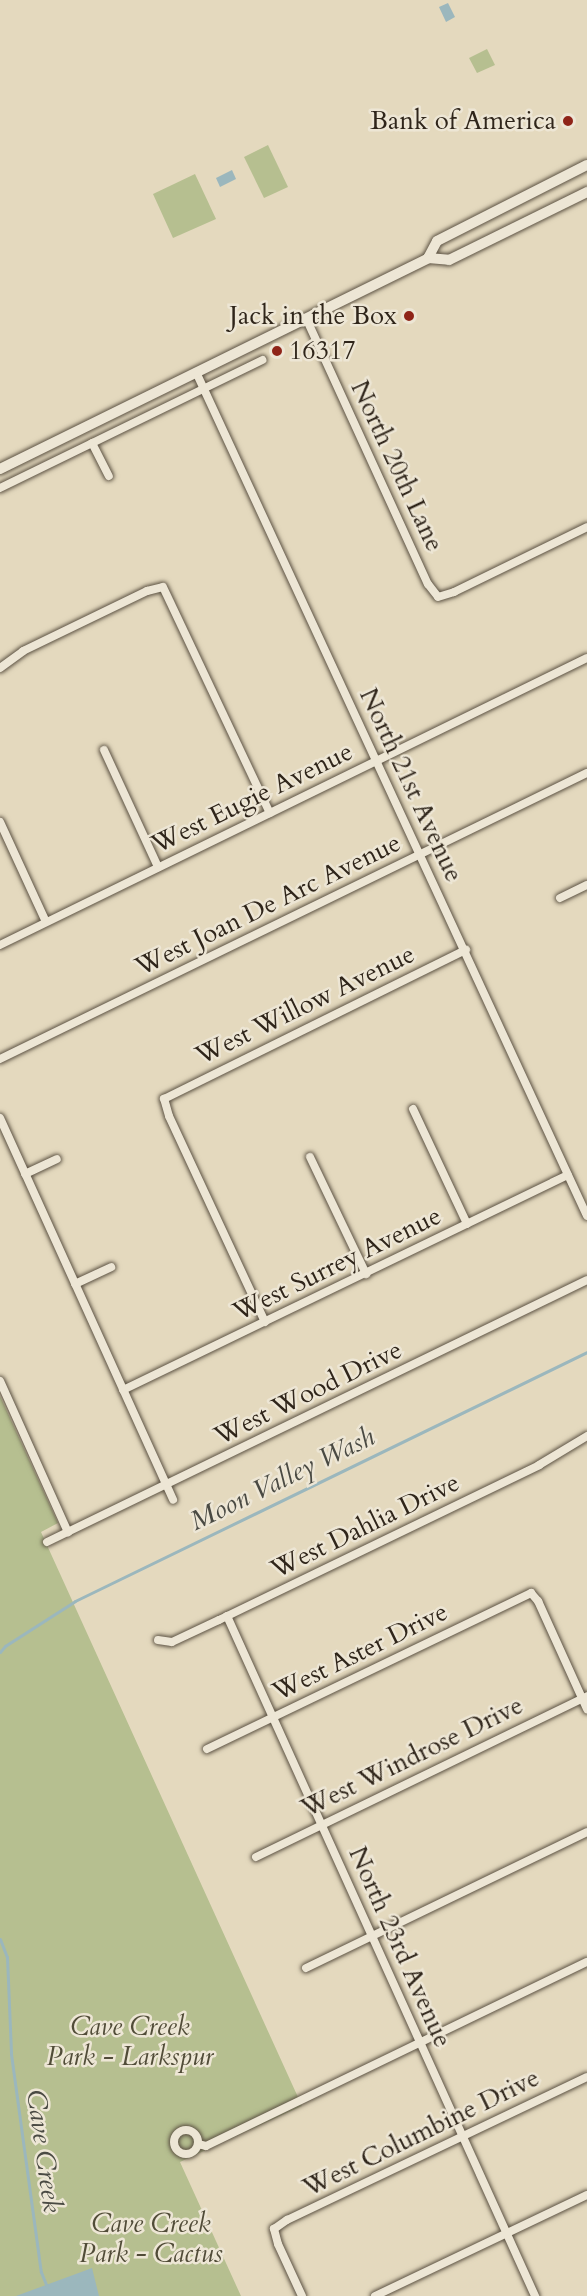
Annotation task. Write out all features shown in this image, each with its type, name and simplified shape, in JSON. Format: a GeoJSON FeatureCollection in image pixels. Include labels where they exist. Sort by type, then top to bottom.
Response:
{"type":"FeatureCollection","features":[{"type":"Feature","properties":{"kind":"main road"},"geometry":{"type":"LineString","coordinates":[[428,258],[437,241],[587,165]]}},
{"type":"Feature","properties":{"kind":"main road"},"geometry":{"type":"LineString","coordinates":[[0,469],[428,258],[448,260],[587,192]]}},
{"type":"Feature","properties":{"kind":"street","name":"North 20th Lane"},"geometry":{"type":"LineString","coordinates":[[306,318],[428,584],[438,597],[454,592],[587,527]]}},
{"type":"Feature","properties":{"kind":"street"},"geometry":{"type":"LineString","coordinates":[[0,488],[262,360]]}},
{"type":"Feature","properties":{"kind":"street","name":"North 21st Avenue"},"geometry":{"type":"LineString","coordinates":[[196,372],[466,950],[587,1216]]}},
{"type":"Feature","properties":{"kind":"street"},"geometry":{"type":"LineString","coordinates":[[92,443],[109,476]]}},
{"type":"Feature","properties":{"kind":"street"},"geometry":{"type":"LineString","coordinates":[[0,668],[33,646],[147,591],[163,587],[270,813]]}},
{"type":"Feature","properties":{"kind":"street","name":"West Eugie Avenue"},"geometry":{"type":"LineString","coordinates":[[0,945],[587,658]]}},
{"type":"Feature","properties":{"kind":"street"},"geometry":{"type":"LineString","coordinates":[[104,750],[158,867]]}},
{"type":"Feature","properties":{"kind":"street","name":"West Joan De Arc Avenue"},"geometry":{"type":"LineString","coordinates":[[0,1059],[587,773]]}},
{"type":"Feature","properties":{"kind":"street"},"geometry":{"type":"LineString","coordinates":[[0,822],[46,922]]}},
{"type":"Feature","properties":{"kind":"street"},"geometry":{"type":"LineString","coordinates":[[560,898],[587,885]]}},
{"type":"Feature","properties":{"kind":"street","name":"West Willow Avenue"},"geometry":{"type":"LineString","coordinates":[[266,1322],[169,1116],[164,1099],[466,950]]}},
{"type":"Feature","properties":{"kind":"street"},"geometry":{"type":"LineString","coordinates":[[412,1108],[467,1224]]}},
{"type":"Feature","properties":{"kind":"street"},"geometry":{"type":"LineString","coordinates":[[0,1118],[173,1500]]}},
{"type":"Feature","properties":{"kind":"street"},"geometry":{"type":"LineString","coordinates":[[310,1157],[366,1274]]}},
{"type":"Feature","properties":{"kind":"street"},"geometry":{"type":"LineString","coordinates":[[25,1173],[57,1159]]}},
{"type":"Feature","properties":{"kind":"street","name":"West Surrey Avenue"},"geometry":{"type":"LineString","coordinates":[[123,1390],[568,1175]]}},
{"type":"Feature","properties":{"kind":"street"},"geometry":{"type":"LineString","coordinates":[[75,1284],[111,1267]]}},
{"type":"Feature","properties":{"kind":"street","name":"West Wood Drive"},"geometry":{"type":"LineString","coordinates":[[47,1542],[587,1280]]}},
{"type":"Feature","properties":{"kind":"street"},"geometry":{"type":"LineString","coordinates":[[0,1381],[68,1532]]}},
{"type":"Feature","properties":{"kind":"street","name":"West Dahlia Drive"},"geometry":{"type":"LineString","coordinates":[[158,1640],[172,1642],[539,1465],[586,1439]]}},
{"type":"Feature","properties":{"kind":"street","name":"West Aster Drive"},"geometry":{"type":"LineString","coordinates":[[207,1749],[531,1593],[538,1601],[584,1697]]}},
{"type":"Feature","properties":{"kind":"street","name":"North 23rd Avenue"},"geometry":{"type":"LineString","coordinates":[[226,1616],[535,2296]]}},
{"type":"Feature","properties":{"kind":"street"},"geometry":{"type":"LineString","coordinates":[[584,1697],[587,1709]]}},
{"type":"Feature","properties":{"kind":"street","name":"West Windrose Drive"},"geometry":{"type":"LineString","coordinates":[[256,1857],[584,1697]]}},
{"type":"Feature","properties":{"kind":"street"},"geometry":{"type":"LineString","coordinates":[[306,1968],[587,1832]]}},
{"type":"Feature","properties":{"kind":"street"},"geometry":{"type":"LineString","coordinates":[[198,2144],[206,2146],[587,1962]]}},
{"type":"Feature","properties":{"kind":"street","name":"West Columbine Drive"},"geometry":{"type":"LineString","coordinates":[[302,2296],[278,2244],[274,2229],[287,2220],[587,2077]]}},
{"type":"Feature","properties":{"kind":"street"},"geometry":{"type":"LineString","coordinates":[[375,2296],[587,2195]]}},
{"type":"Feature","properties":{"kind":"green space"},"geometry":{"type":"Polygon","coordinates":[[[487,49],[495,65],[477,73],[469,58],[487,49]]]}},
{"type":"Feature","properties":{"kind":"green space"},"geometry":{"type":"Polygon","coordinates":[[[268,145],[288,187],[264,198],[244,157],[268,145]]]}},
{"type":"Feature","properties":{"kind":"green space"},"geometry":{"type":"Polygon","coordinates":[[[195,174],[216,219],[173,238],[153,194],[195,174]]]}},
{"type":"Feature","properties":{"kind":"green space","name":"Cave Creek Park - Larkspur"},"geometry":{"type":"Polygon","coordinates":[[[0,1396],[58,1523],[41,1532],[302,2106],[180,2162],[241,2296],[0,2296],[0,1396]]]}},
{"type":"Feature","properties":{"kind":"water"},"geometry":{"type":"Polygon","coordinates":[[[448,3],[455,17],[446,22],[439,7],[448,3]]]}},
{"type":"Feature","properties":{"kind":"water"},"geometry":{"type":"Polygon","coordinates":[[[232,170],[236,179],[220,187],[216,178],[232,170]]]}},
{"type":"Feature","properties":{"kind":"water"},"geometry":{"type":"Polygon","coordinates":[[[92,2268],[99,2296],[16,2296],[84,2271],[92,2268]]]}},
{"type":"Feature","properties":{"kind":"waterway","name":"Moon Valley Wash"},"geometry":{"type":"LineString","coordinates":[[0,1652],[5,1646],[75,1601],[587,1352]]}},
{"type":"Feature","properties":{"kind":"waterway","name":"Cave Creek"},"geometry":{"type":"LineString","coordinates":[[0,1939],[7,1957],[11,2054],[41,2272],[47,2287]]}},
{"type":"Feature","properties":{"kind":"place","name":"Bank of America"},"geometry":{"type":"Point","coordinates":[568,121]}},
{"type":"Feature","properties":{"kind":"place","name":"Jack in the Box"},"geometry":{"type":"Point","coordinates":[409,316]}},
{"type":"Feature","properties":{"kind":"place","name":"16317"},"geometry":{"type":"Point","coordinates":[277,351]}},
{"type":"Feature","properties":{"kind":"park label","name":"Cave Creek Park - Cactus"},"geometry":{"type":"Point","coordinates":[151,2239]}}]}
